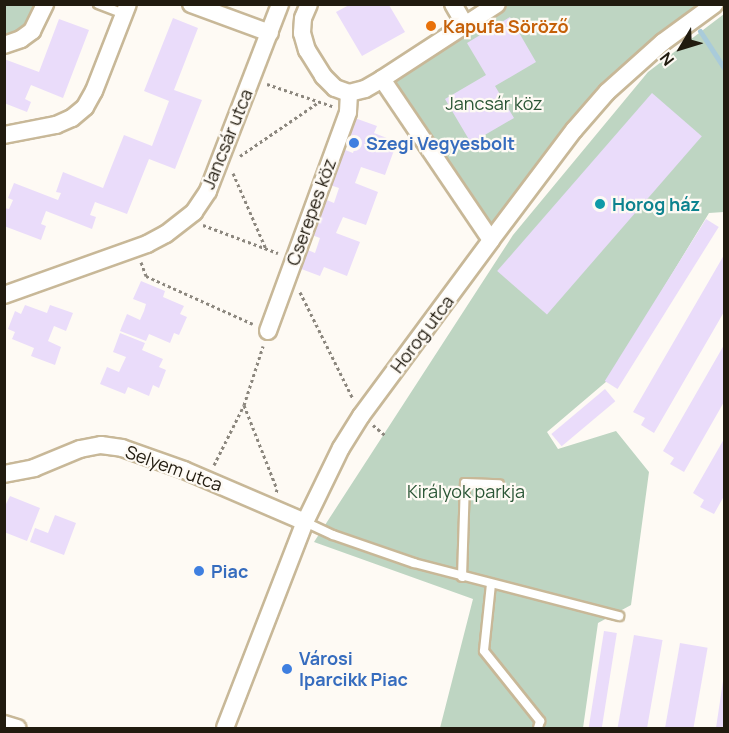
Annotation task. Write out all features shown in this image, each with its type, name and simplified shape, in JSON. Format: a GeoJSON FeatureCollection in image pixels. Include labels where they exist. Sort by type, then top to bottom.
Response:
{"type":"FeatureCollection","features":[{"type":"Feature","properties":{"kind":"street"},"geometry":{"type":"LineString","coordinates":[[4,45],[21,39],[32,31],[45,4]]}},
{"type":"Feature","properties":{"kind":"street"},"geometry":{"type":"LineString","coordinates":[[191,4],[270,33]]}},
{"type":"Feature","properties":{"kind":"street","name":"Jancsár utca"},"geometry":{"type":"LineString","coordinates":[[4,295],[147,244],[166,234],[194,212],[208,191],[280,4]]}},
{"type":"Feature","properties":{"kind":"street"},"geometry":{"type":"LineString","coordinates":[[309,4],[303,18],[302,33],[307,50],[322,76],[335,88],[349,93],[382,79],[497,4]]}},
{"type":"Feature","properties":{"kind":"street"},"geometry":{"type":"LineString","coordinates":[[453,4],[465,25]]}},
{"type":"Feature","properties":{"kind":"street","name":"Horog utca"},"geometry":{"type":"LineString","coordinates":[[225,729],[305,522],[341,448],[361,416],[574,130],[607,92],[663,42],[709,8]]}},
{"type":"Feature","properties":{"kind":"street"},"geometry":{"type":"LineString","coordinates":[[4,135],[56,125],[72,118],[85,107],[94,91],[126,9]]}},
{"type":"Feature","properties":{"kind":"street"},"geometry":{"type":"LineString","coordinates":[[382,79],[491,240]]}},
{"type":"Feature","properties":{"kind":"street","name":"Cserepes köz"},"geometry":{"type":"LineString","coordinates":[[268,331],[348,112],[349,93]]}},
{"type":"Feature","properties":{"kind":"street","name":"Selyem utca"},"geometry":{"type":"LineString","coordinates":[[4,474],[34,468],[80,449],[101,445],[122,448],[271,506],[305,522]]}},
{"type":"Feature","properties":{"kind":"street"},"geometry":{"type":"LineString","coordinates":[[4,724],[17,729]]}},
{"type":"Feature","properties":{"kind":"lane"},"geometry":{"type":"LineString","coordinates":[[98,4],[126,9]]}},
{"type":"Feature","properties":{"kind":"lane"},"geometry":{"type":"LineString","coordinates":[[462,577],[465,483],[500,484]]}},
{"type":"Feature","properties":{"kind":"lane"},"geometry":{"type":"LineString","coordinates":[[305,522],[371,549],[462,577],[619,616]]}},
{"type":"Feature","properties":{"kind":"lane"},"geometry":{"type":"LineString","coordinates":[[491,584],[484,651],[540,722],[538,729]]}},
{"type":"Feature","properties":{"kind":"path"},"geometry":{"type":"LineString","coordinates":[[260,82],[348,112]]}},
{"type":"Feature","properties":{"kind":"path"},"geometry":{"type":"LineString","coordinates":[[237,158],[319,102]]}},
{"type":"Feature","properties":{"kind":"path"},"geometry":{"type":"LineString","coordinates":[[228,164],[266,249]]}},
{"type":"Feature","properties":{"kind":"path"},"geometry":{"type":"LineString","coordinates":[[198,223],[266,249],[292,265],[361,416],[385,435]]}},
{"type":"Feature","properties":{"kind":"path"},"geometry":{"type":"LineString","coordinates":[[140,256],[146,276],[268,331],[244,405],[206,480]]}},
{"type":"Feature","properties":{"kind":"path"},"geometry":{"type":"LineString","coordinates":[[244,405],[278,489],[271,506]]}},
{"type":"Feature","properties":{"kind":"green space"},"geometry":{"type":"Polygon","coordinates":[[[5,5],[30,5],[43,10],[5,45],[5,5]]]}},
{"type":"Feature","properties":{"kind":"green space","name":"Jancsár köz"},"geometry":{"type":"Polygon","coordinates":[[[497,5],[703,5],[607,92],[491,240],[382,79],[497,5]]]}},
{"type":"Feature","properties":{"kind":"green space","name":"Királyok parkja"},"geometry":{"type":"Polygon","coordinates":[[[724,14],[724,212],[709,213],[607,381],[547,432],[558,449],[616,431],[649,472],[631,605],[598,623],[583,728],[440,728],[473,599],[314,542],[513,235],[648,72],[724,14]]]}},
{"type":"Feature","properties":{"kind":"building"},"geometry":{"type":"Polygon","coordinates":[[[349,5],[389,5],[405,32],[362,56],[336,12],[349,5]]]}},
{"type":"Feature","properties":{"kind":"building"},"geometry":{"type":"Polygon","coordinates":[[[510,17],[536,62],[495,86],[514,118],[471,143],[445,99],[486,75],[467,43],[510,17]]]}},
{"type":"Feature","properties":{"kind":"building"},"geometry":{"type":"Polygon","coordinates":[[[173,18],[198,28],[174,90],[202,100],[175,169],[149,159],[127,214],[95,202],[90,215],[96,217],[92,229],[46,211],[41,224],[46,226],[41,240],[4,226],[4,208],[9,209],[13,200],[8,198],[14,183],[58,200],[61,193],[56,192],[63,172],[103,188],[124,135],[152,146],[169,101],[144,91],[173,18]]]}},
{"type":"Feature","properties":{"kind":"building"},"geometry":{"type":"Polygon","coordinates":[[[59,19],[89,30],[63,98],[31,85],[25,99],[31,102],[27,112],[4,103],[4,59],[39,72],[59,19]]]}},
{"type":"Feature","properties":{"kind":"building","name":"Horog ház"},"geometry":{"type":"Polygon","coordinates":[[[652,93],[702,136],[547,314],[497,271],[652,93]]]}},
{"type":"Feature","properties":{"kind":"building"},"geometry":{"type":"Polygon","coordinates":[[[352,117],[377,126],[374,133],[397,142],[385,175],[361,167],[355,183],[378,192],[366,225],[343,217],[336,233],[360,242],[347,276],[324,267],[320,276],[296,267],[303,248],[315,253],[320,238],[309,234],[322,198],[334,203],[339,188],[327,184],[340,148],[353,153],[358,138],[346,134],[352,117]]]}},
{"type":"Feature","properties":{"kind":"building"},"geometry":{"type":"Polygon","coordinates":[[[706,219],[719,227],[618,389],[605,381],[706,219]]]}},
{"type":"Feature","properties":{"kind":"building"},"geometry":{"type":"Polygon","coordinates":[[[724,255],[724,312],[654,433],[641,425],[645,418],[633,412],[724,255]]]}},
{"type":"Feature","properties":{"kind":"building"},"geometry":{"type":"Polygon","coordinates":[[[141,281],[165,291],[163,297],[184,306],[180,314],[187,317],[179,335],[174,333],[170,343],[149,334],[146,341],[120,331],[127,314],[140,320],[144,311],[146,304],[133,299],[141,281]]]}},
{"type":"Feature","properties":{"kind":"building"},"geometry":{"type":"Polygon","coordinates":[[[25,305],[47,313],[50,305],[73,313],[66,331],[54,326],[48,341],[61,347],[55,365],[31,356],[34,348],[12,339],[15,332],[8,329],[15,311],[21,314],[25,305]]]}},
{"type":"Feature","properties":{"kind":"building"},"geometry":{"type":"Polygon","coordinates":[[[120,333],[145,343],[142,350],[163,359],[159,367],[166,370],[159,388],[153,385],[149,396],[128,387],[125,394],[100,384],[107,367],[119,372],[126,357],[113,352],[120,333]]]}},
{"type":"Feature","properties":{"kind":"building"},"geometry":{"type":"Polygon","coordinates":[[[724,345],[724,402],[684,472],[670,464],[674,458],[663,451],[724,345]]]}},
{"type":"Feature","properties":{"kind":"building"},"geometry":{"type":"Polygon","coordinates":[[[605,389],[615,401],[562,446],[551,434],[605,389]]]}},
{"type":"Feature","properties":{"kind":"building"},"geometry":{"type":"Polygon","coordinates":[[[724,439],[724,496],[714,514],[700,507],[704,500],[693,493],[724,439]]]}},
{"type":"Feature","properties":{"kind":"building"},"geometry":{"type":"Polygon","coordinates":[[[10,496],[40,508],[27,541],[4,532],[4,508],[10,496]]]}},
{"type":"Feature","properties":{"kind":"building"},"geometry":{"type":"Polygon","coordinates":[[[55,515],[76,523],[64,555],[30,542],[35,528],[48,533],[55,515]]]}},
{"type":"Feature","properties":{"kind":"building"},"geometry":{"type":"Polygon","coordinates":[[[604,631],[617,633],[602,728],[589,728],[604,631]]]}},
{"type":"Feature","properties":{"kind":"building"},"geometry":{"type":"Polygon","coordinates":[[[634,635],[663,640],[647,728],[618,728],[634,635]]]}},
{"type":"Feature","properties":{"kind":"building"},"geometry":{"type":"Polygon","coordinates":[[[680,643],[708,648],[693,728],[665,728],[680,643]]]}},
{"type":"Feature","properties":{"kind":"building"},"geometry":{"type":"Polygon","coordinates":[[[723,681],[724,728],[716,728],[723,681]]]}},
{"type":"Feature","properties":{"kind":"waterway"},"geometry":{"type":"LineString","coordinates":[[700,31],[724,68]]}},
{"type":"Feature","properties":{"kind":"place","name":"Kapufa Söröző"},"geometry":{"type":"Point","coordinates":[431,26]}},
{"type":"Feature","properties":{"kind":"place","name":"Szegi Vegyesbolt"},"geometry":{"type":"Point","coordinates":[354,143]}},
{"type":"Feature","properties":{"kind":"place","name":"Horog ház"},"geometry":{"type":"Point","coordinates":[600,204]}},
{"type":"Feature","properties":{"kind":"place","name":"Piac"},"geometry":{"type":"Point","coordinates":[199,571]}},
{"type":"Feature","properties":{"kind":"place","name":"Városi Iparcikk Piac"},"geometry":{"type":"Point","coordinates":[287,669]}}]}
